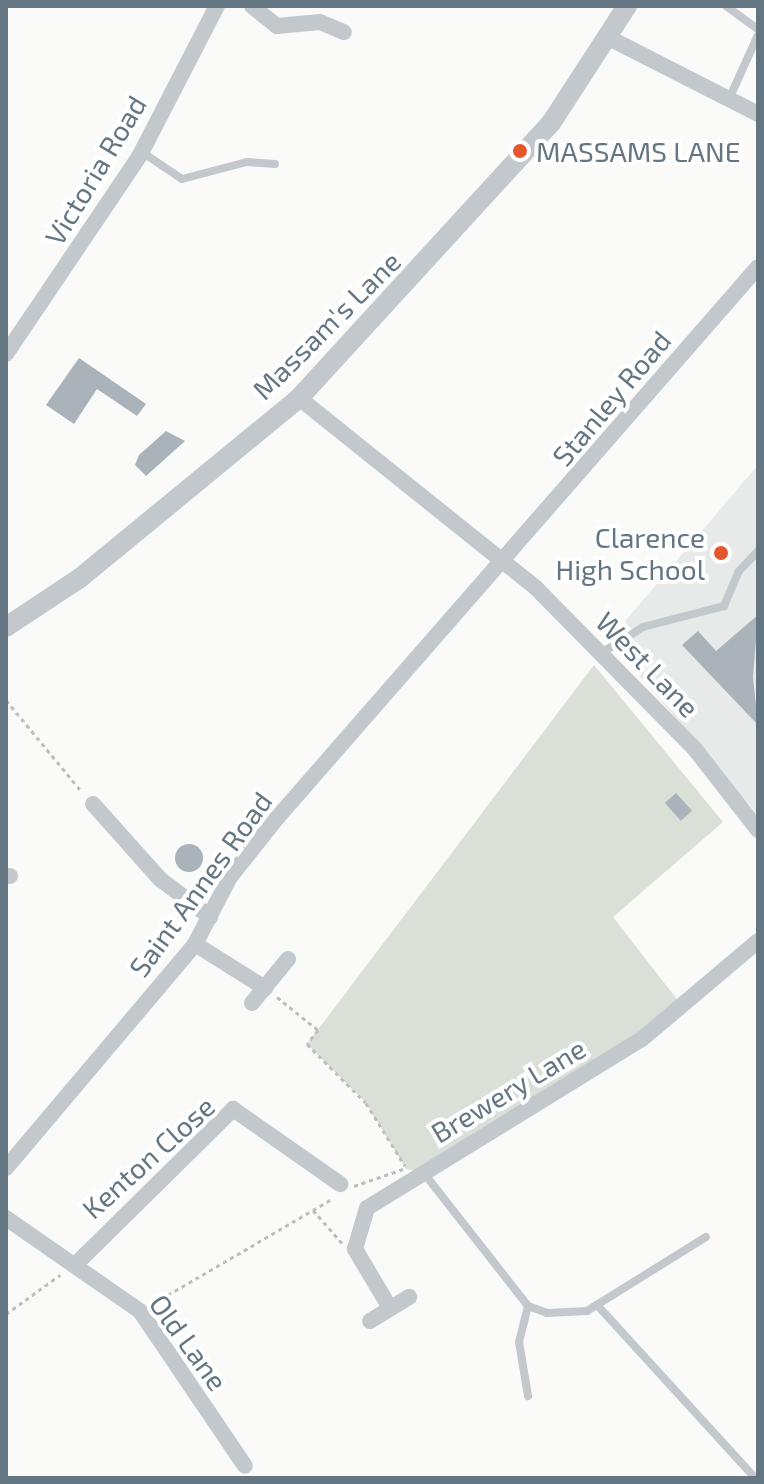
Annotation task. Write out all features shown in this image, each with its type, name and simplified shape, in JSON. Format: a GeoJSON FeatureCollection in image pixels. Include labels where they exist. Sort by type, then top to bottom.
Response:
{"type":"FeatureCollection","features":[{"type":"Feature","properties":{"kind":"street","name":"Victoria Road"},"geometry":{"type":"LineString","coordinates":[[6,354],[142,152],[217,6]]}},
{"type":"Feature","properties":{"kind":"street"},"geometry":{"type":"LineString","coordinates":[[252,6],[277,26],[320,22],[344,32]]}},
{"type":"Feature","properties":{"kind":"street","name":"Massam's Lane"},"geometry":{"type":"LineString","coordinates":[[6,627],[80,578],[299,398],[551,123],[611,39],[627,6]]}},
{"type":"Feature","properties":{"kind":"street"},"geometry":{"type":"LineString","coordinates":[[611,39],[758,114]]}},
{"type":"Feature","properties":{"kind":"street","name":"Stanley Road"},"geometry":{"type":"LineString","coordinates":[[501,559],[758,267]]}},
{"type":"Feature","properties":{"kind":"street","name":"West Lane"},"geometry":{"type":"LineString","coordinates":[[299,398],[501,559],[603,652],[758,830]]}},
{"type":"Feature","properties":{"kind":"street","name":"Saint Annes Road"},"geometry":{"type":"LineString","coordinates":[[6,1168],[195,944],[230,877],[277,818],[501,559]]}},
{"type":"Feature","properties":{"kind":"street"},"geometry":{"type":"LineString","coordinates":[[93,804],[160,879],[210,917]]}},
{"type":"Feature","properties":{"kind":"street","name":"Brewery Lane"},"geometry":{"type":"LineString","coordinates":[[355,1249],[367,1208],[414,1170],[642,1039],[758,941]]}},
{"type":"Feature","properties":{"kind":"street"},"geometry":{"type":"LineString","coordinates":[[195,944],[265,988]]}},
{"type":"Feature","properties":{"kind":"street"},"geometry":{"type":"LineString","coordinates":[[252,1003],[288,959]]}},
{"type":"Feature","properties":{"kind":"street","name":"Kenton Close"},"geometry":{"type":"LineString","coordinates":[[76,1264],[233,1109],[340,1184]]}},
{"type":"Feature","properties":{"kind":"street","name":"Old Lane"},"geometry":{"type":"LineString","coordinates":[[6,1218],[140,1311],[245,1466]]}},
{"type":"Feature","properties":{"kind":"street"},"geometry":{"type":"LineString","coordinates":[[355,1249],[390,1308]]}},
{"type":"Feature","properties":{"kind":"street"},"geometry":{"type":"LineString","coordinates":[[370,1321],[409,1297]]}},
{"type":"Feature","properties":{"kind":"lane"},"geometry":{"type":"LineString","coordinates":[[726,6],[758,32],[729,99]]}},
{"type":"Feature","properties":{"kind":"lane"},"geometry":{"type":"LineString","coordinates":[[142,152],[182,179],[247,162],[275,164]]}},
{"type":"Feature","properties":{"kind":"lane"},"geometry":{"type":"LineString","coordinates":[[603,652],[643,627],[724,606],[758,551]]}},
{"type":"Feature","properties":{"kind":"lane"},"geometry":{"type":"LineString","coordinates":[[414,1170],[528,1306],[567,1316],[598,1306],[706,1237]]}},
{"type":"Feature","properties":{"kind":"lane"},"geometry":{"type":"LineString","coordinates":[[528,1306],[519,1352],[528,1396]]}},
{"type":"Feature","properties":{"kind":"lane"},"geometry":{"type":"LineString","coordinates":[[598,1306],[755,1478]]}},
{"type":"Feature","properties":{"kind":"path"},"geometry":{"type":"LineString","coordinates":[[6,700],[93,804]]}},
{"type":"Feature","properties":{"kind":"path"},"geometry":{"type":"LineString","coordinates":[[140,1311],[313,1210],[414,1170],[366,1103],[307,1044],[318,1030],[265,988]]}},
{"type":"Feature","properties":{"kind":"path"},"geometry":{"type":"LineString","coordinates":[[313,1210],[355,1249]]}},
{"type":"Feature","properties":{"kind":"path"},"geometry":{"type":"LineString","coordinates":[[6,1314],[76,1264]]}},
{"type":"Feature","properties":{"kind":"shaded area","name":"Clarence High School"},"geometry":{"type":"Polygon","coordinates":[[[758,465],[758,815],[609,640],[758,465]]]}},
{"type":"Feature","properties":{"kind":"shaded area"},"geometry":{"type":"Polygon","coordinates":[[[594,665],[723,822],[613,917],[683,1007],[422,1172],[406,1169],[366,1103],[307,1044],[594,665]]]}},
{"type":"Feature","properties":{"kind":"building"},"geometry":{"type":"Polygon","coordinates":[[[79,358],[146,404],[137,416],[97,389],[74,424],[46,405],[79,358]]]}},
{"type":"Feature","properties":{"kind":"building"},"geometry":{"type":"Polygon","coordinates":[[[166,431],[185,441],[146,476],[135,465],[139,455],[166,431]]]}},
{"type":"Feature","properties":{"kind":"building"},"geometry":{"type":"Polygon","coordinates":[[[758,615],[753,677],[758,725],[682,645],[698,631],[716,651],[758,615]]]}},
{"type":"Feature","properties":{"kind":"building"},"geometry":{"type":"Polygon","coordinates":[[[676,793],[692,811],[681,821],[665,803],[676,793]]]}},
{"type":"Feature","properties":{"kind":"building"},"geometry":{"type":"Polygon","coordinates":[[[189,844],[199,848],[203,858],[199,868],[189,872],[179,868],[175,858],[179,848],[189,844]]]}},
{"type":"Feature","properties":{"kind":"place","name":"MASSAMS LANE"},"geometry":{"type":"Point","coordinates":[520,151]}},
{"type":"Feature","properties":{"kind":"place","name":"Clarence High School"},"geometry":{"type":"Point","coordinates":[721,553]}}]}
